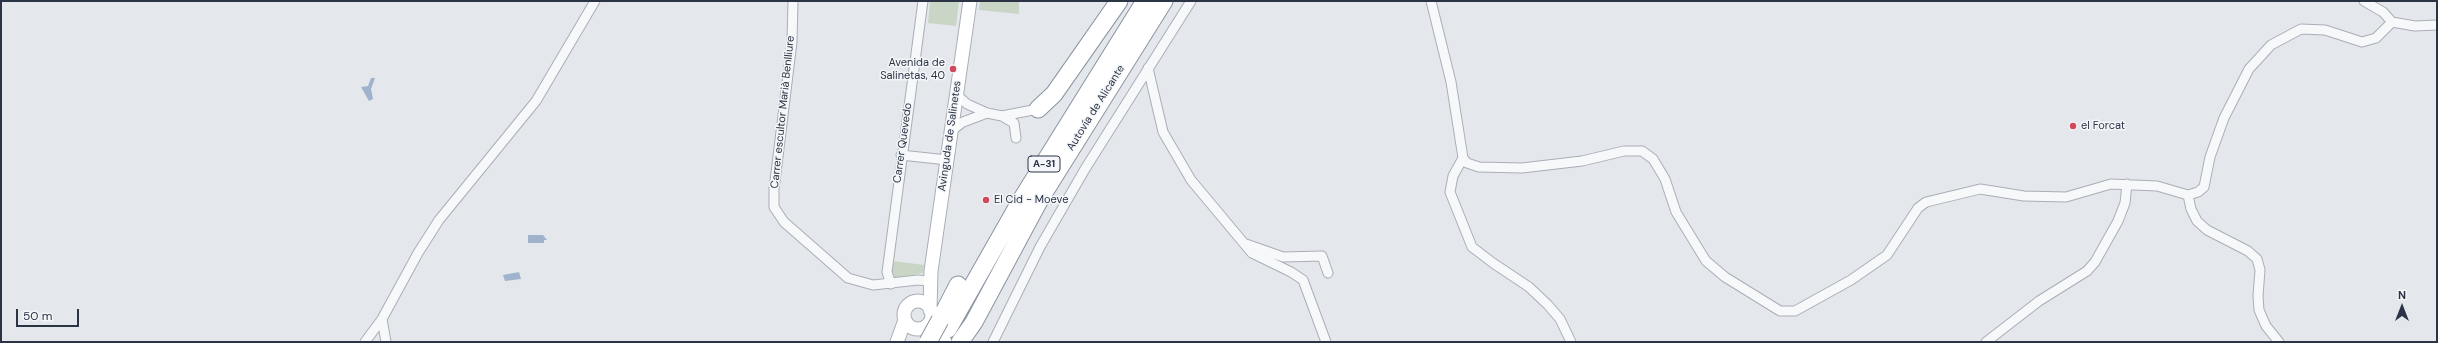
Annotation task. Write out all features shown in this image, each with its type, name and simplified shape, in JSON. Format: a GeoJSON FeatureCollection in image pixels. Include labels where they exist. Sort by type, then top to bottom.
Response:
{"type":"FeatureCollection","features":[{"type":"Feature","properties":{"kind":"highway"},"geometry":{"type":"LineString","coordinates":[[1038,109],[1054,94],[1119,1]]}},
{"type":"Feature","properties":{"kind":"highway","name":"Autovía de Alicante"},"geometry":{"type":"LineString","coordinates":[[934,329],[1023,197],[1145,1]]}},
{"type":"Feature","properties":{"kind":"highway","name":"Autovía de Alicante"},"geometry":{"type":"LineString","coordinates":[[960,342],[974,322],[1040,199],[1164,1]]}},
{"type":"Feature","properties":{"kind":"highway"},"geometry":{"type":"LineString","coordinates":[[934,329],[958,285]]}},
{"type":"Feature","properties":{"kind":"highway"},"geometry":{"type":"LineString","coordinates":[[967,342],[974,322]]}},
{"type":"Feature","properties":{"kind":"street"},"geometry":{"type":"LineString","coordinates":[[365,342],[382,319],[418,253],[439,220],[536,101],[595,1]]}},
{"type":"Feature","properties":{"kind":"street","name":"Carrer escultor Marià Benlliure"},"geometry":{"type":"LineString","coordinates":[[793,1],[792,42],[774,189],[774,207],[784,222],[848,278],[872,285],[918,280],[930,276]]}},
{"type":"Feature","properties":{"kind":"street","name":"Carrer Quevedo"},"geometry":{"type":"LineString","coordinates":[[891,284],[887,272],[901,155],[923,1]]}},
{"type":"Feature","properties":{"kind":"street","name":"Avinguda de Salinetes"},"geometry":{"type":"LineString","coordinates":[[934,329],[930,276],[970,1]]}},
{"type":"Feature","properties":{"kind":"street"},"geometry":{"type":"LineString","coordinates":[[993,342],[1040,247],[1084,169],[1191,1]]}},
{"type":"Feature","properties":{"kind":"street"},"geometry":{"type":"LineString","coordinates":[[1431,1],[1451,82],[1463,158],[1467,163],[1479,167],[1522,168],[1582,161],[1624,151],[1642,151],[1653,159],[1665,179],[1676,212],[1706,261],[1725,277],[1780,310],[1795,311],[1851,280],[1887,255],[1918,208],[1926,202],[1980,189],[2024,196],[2066,197],[2111,184],[2157,186],[2188,195],[2198,192],[2204,187],[2210,157],[2224,118],[2249,69],[2271,45],[2301,29],[2325,30],[2362,42],[2376,38],[2392,22]]}},
{"type":"Feature","properties":{"kind":"street"},"geometry":{"type":"LineString","coordinates":[[2364,1],[2382,12],[2392,22],[2428,27],[2437,25]]}},
{"type":"Feature","properties":{"kind":"street"},"geometry":{"type":"LineString","coordinates":[[1148,68],[1163,132],[1191,180],[1252,253],[1291,272],[1303,280],[1326,342]]}},
{"type":"Feature","properties":{"kind":"street"},"geometry":{"type":"LineString","coordinates":[[956,94],[967,104],[987,113],[1002,116],[1021,114],[1038,109]]}},
{"type":"Feature","properties":{"kind":"street"},"geometry":{"type":"LineString","coordinates":[[951,131],[963,122],[987,113]]}},
{"type":"Feature","properties":{"kind":"street"},"geometry":{"type":"LineString","coordinates":[[1002,116],[1014,123],[1016,138]]}},
{"type":"Feature","properties":{"kind":"street"},"geometry":{"type":"LineString","coordinates":[[901,155],[947,160]]}},
{"type":"Feature","properties":{"kind":"street"},"geometry":{"type":"LineString","coordinates":[[1463,158],[1453,176],[1450,192],[1472,247],[1529,287],[1560,319],[1570,342]]}},
{"type":"Feature","properties":{"kind":"street"},"geometry":{"type":"LineString","coordinates":[[1986,342],[2039,301],[2087,271],[2095,262],[2118,220],[2125,203],[2127,184]]}},
{"type":"Feature","properties":{"kind":"street"},"geometry":{"type":"LineString","coordinates":[[2188,195],[2191,209],[2198,221],[2207,230],[2248,251],[2257,259],[2260,270],[2258,296],[2259,310],[2266,326],[2279,342]]}},
{"type":"Feature","properties":{"kind":"street"},"geometry":{"type":"LineString","coordinates":[[1246,244],[1283,257],[1322,256],[1328,273]]}},
{"type":"Feature","properties":{"kind":"street","name":"Avinguda de Salinetes"},"geometry":{"type":"LineString","coordinates":[[897,342],[905,320],[906,308],[922,293],[930,276]]}},
{"type":"Feature","properties":{"kind":"street"},"geometry":{"type":"LineString","coordinates":[[912,302],[921,302],[934,329]]}},
{"type":"Feature","properties":{"kind":"street"},"geometry":{"type":"LineString","coordinates":[[382,319],[386,342]]}},
{"type":"Feature","properties":{"kind":"street"},"geometry":{"type":"LineString","coordinates":[[905,320],[909,326],[934,329]]}},
{"type":"Feature","properties":{"kind":"street"},"geometry":{"type":"LineString","coordinates":[[900,342],[908,333],[934,329]]}},
{"type":"Feature","properties":{"kind":"green space"},"geometry":{"type":"Polygon","coordinates":[[[930,1],[959,1],[956,26],[928,23],[930,1]]]}},
{"type":"Feature","properties":{"kind":"green space"},"geometry":{"type":"Polygon","coordinates":[[[980,1],[1019,1],[1019,14],[979,10],[980,1]]]}},
{"type":"Feature","properties":{"kind":"green space"},"geometry":{"type":"Polygon","coordinates":[[[893,261],[924,265],[923,273],[895,278],[891,274],[893,261]]]}},
{"type":"Feature","properties":{"kind":"water"},"geometry":{"type":"Polygon","coordinates":[[[371,78],[375,78],[371,89],[373,99],[369,101],[361,87],[368,86],[371,78]]]}},
{"type":"Feature","properties":{"kind":"water"},"geometry":{"type":"Polygon","coordinates":[[[528,235],[543,235],[547,240],[544,240],[544,243],[528,243],[528,235]]]}},
{"type":"Feature","properties":{"kind":"water"},"geometry":{"type":"Polygon","coordinates":[[[519,272],[521,279],[505,281],[503,275],[519,272]]]}},
{"type":"Feature","properties":{"kind":"place","name":"Avenida de Salinetas, 40"},"geometry":{"type":"Point","coordinates":[953,69]}},
{"type":"Feature","properties":{"kind":"place","name":"el Forcat"},"geometry":{"type":"Point","coordinates":[2073,126]}},
{"type":"Feature","properties":{"kind":"place","name":"El Cid - Moeve"},"geometry":{"type":"Point","coordinates":[986,200]}}]}
